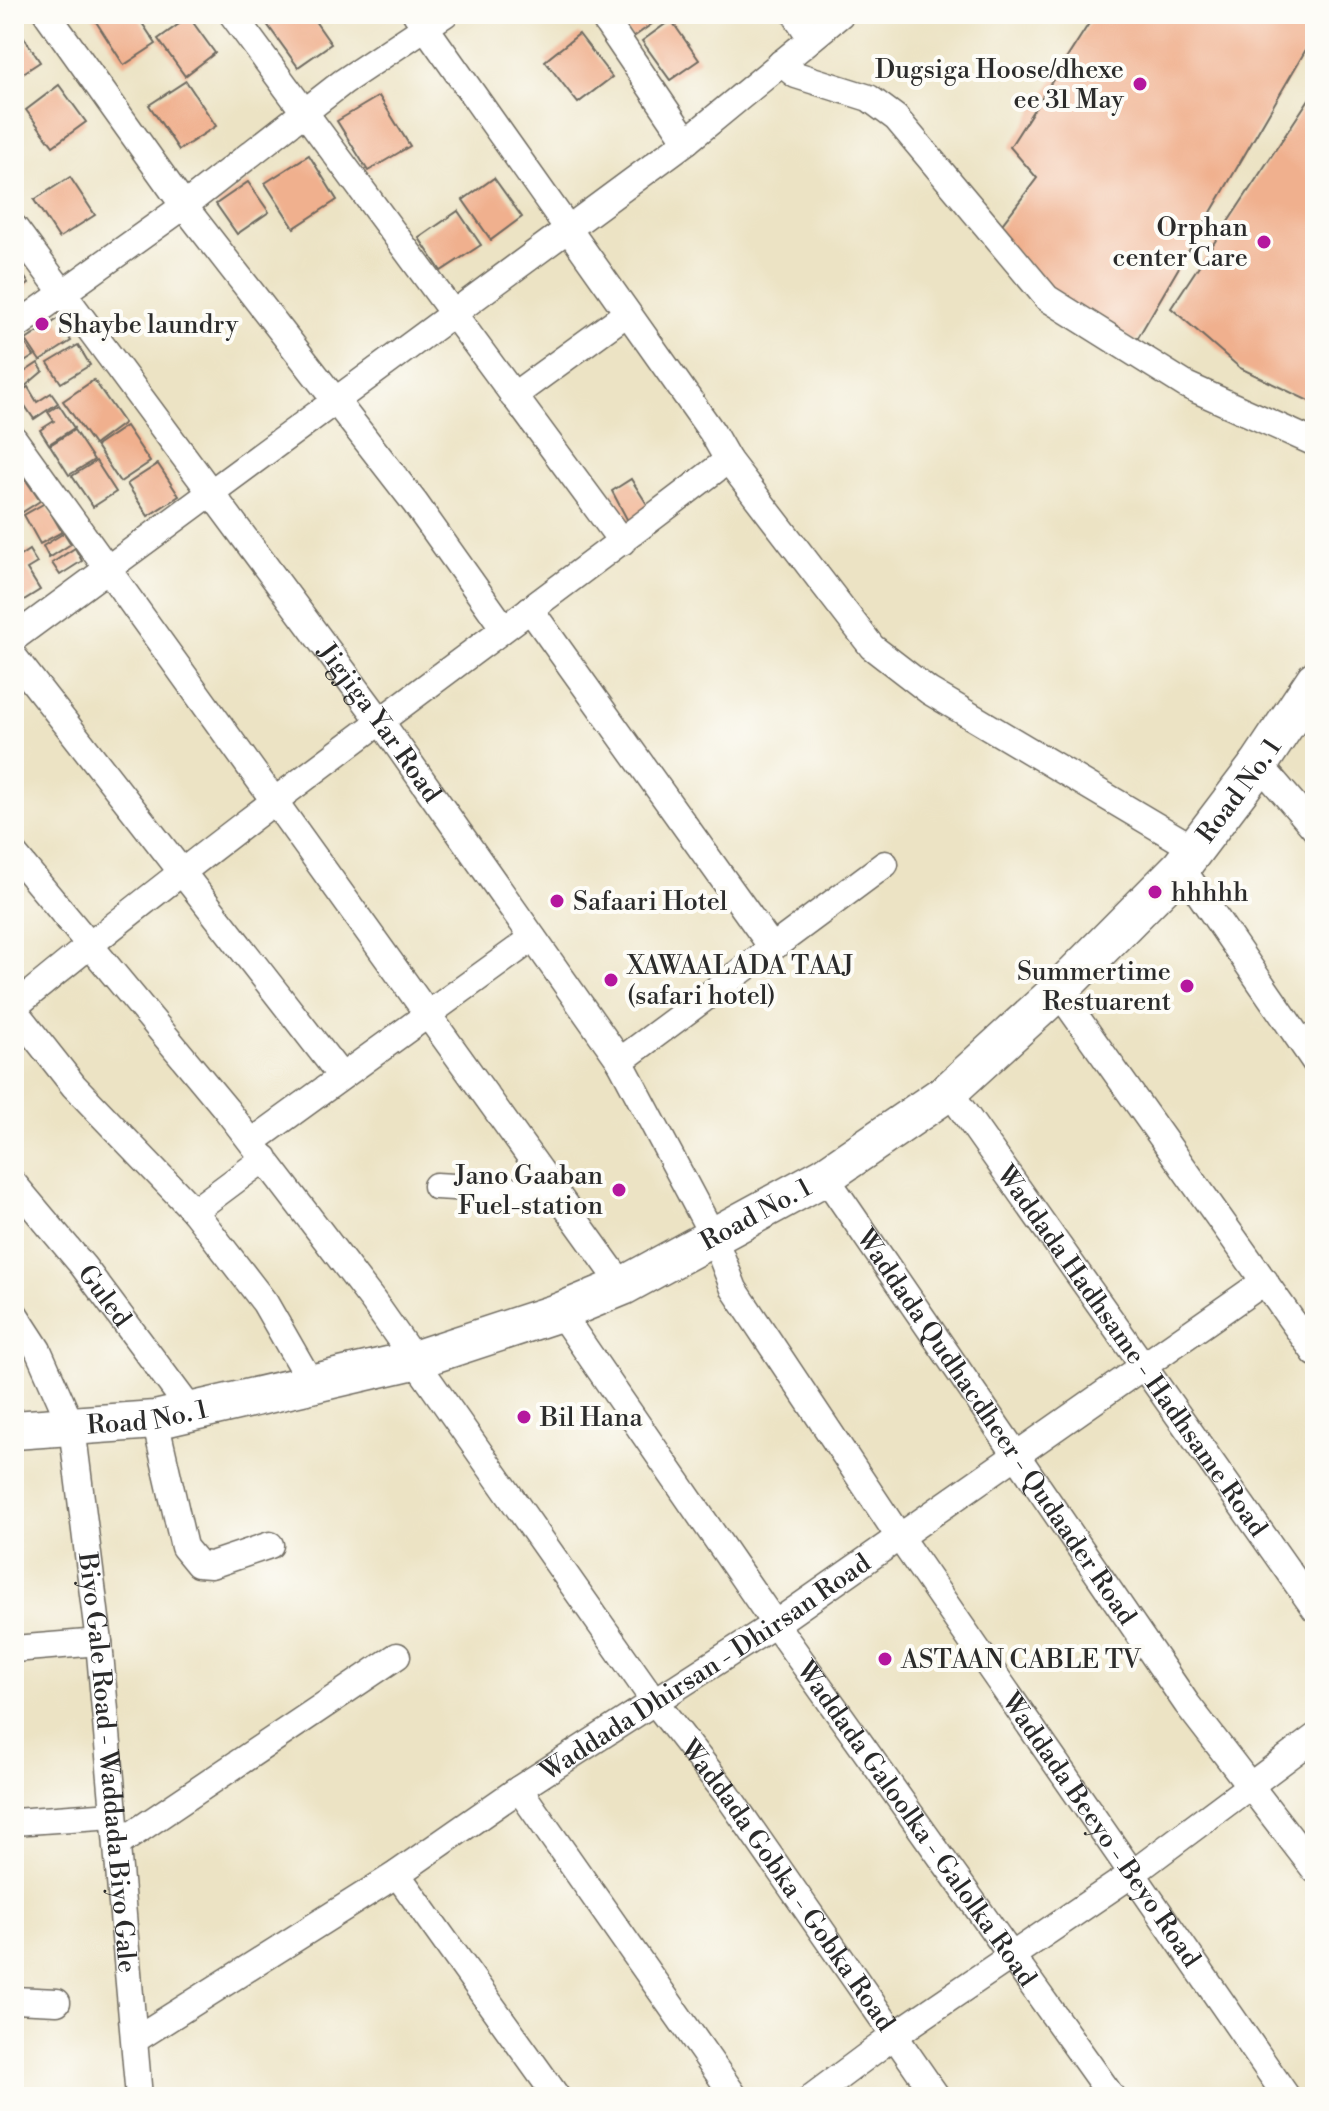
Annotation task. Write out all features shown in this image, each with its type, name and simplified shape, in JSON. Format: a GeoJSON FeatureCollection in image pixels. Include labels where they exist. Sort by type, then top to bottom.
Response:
{"type":"FeatureCollection","features":[{"type":"Feature","properties":{"kind":"highway","name":"Road No. 1"},"geometry":{"type":"LineString","coordinates":[[14,1430],[155,1420],[414,1360],[560,1312],[623,1286],[825,1176],[949,1091],[1058,991],[1187,858],[1259,764],[1315,680]]}},
{"type":"Feature","properties":{"kind":"street"},"geometry":{"type":"LineString","coordinates":[[47,14],[184,206],[415,503],[503,627]]}},
{"type":"Feature","properties":{"kind":"street"},"geometry":{"type":"LineString","coordinates":[[232,14],[622,542]]}},
{"type":"Feature","properties":{"kind":"street"},"geometry":{"type":"LineString","coordinates":[[601,14],[687,141]]}},
{"type":"Feature","properties":{"kind":"street"},"geometry":{"type":"LineString","coordinates":[[795,14],[811,38]]}},
{"type":"Feature","properties":{"kind":"street"},"geometry":{"type":"LineString","coordinates":[[14,638],[212,495],[687,141],[841,14]]}},
{"type":"Feature","properties":{"kind":"street"},"geometry":{"type":"LineString","coordinates":[[14,328],[184,206],[429,19],[569,229],[712,432],[728,460],[872,647],[929,691],[1187,858],[1315,1062]]}},
{"type":"Feature","properties":{"kind":"street"},"geometry":{"type":"LineString","coordinates":[[781,63],[796,75],[869,98],[896,118],[1047,298],[1186,385],[1315,443]]}},
{"type":"Feature","properties":{"kind":"street","name":"Jigjiga Yar Road"},"geometry":{"type":"LineString","coordinates":[[14,227],[381,722],[620,1061],[714,1238]]}},
{"type":"Feature","properties":{"kind":"street"},"geometry":{"type":"LineString","coordinates":[[513,396],[627,313]]}},
{"type":"Feature","properties":{"kind":"street"},"geometry":{"type":"LineString","coordinates":[[14,439],[623,1286]]}},
{"type":"Feature","properties":{"kind":"street"},"geometry":{"type":"LineString","coordinates":[[312,1385],[265,1303],[194,1211],[74,1086],[14,1008],[89,942],[274,799],[728,460]]}},
{"type":"Feature","properties":{"kind":"street"},"geometry":{"type":"LineString","coordinates":[[530,609],[771,946]]}},
{"type":"Feature","properties":{"kind":"street"},"geometry":{"type":"LineString","coordinates":[[14,657],[341,1076]]}},
{"type":"Feature","properties":{"kind":"street"},"geometry":{"type":"LineString","coordinates":[[1259,764],[1315,829]]}},
{"type":"Feature","properties":{"kind":"street","name":"Waddada Gobka - Gobka Road"},"geometry":{"type":"LineString","coordinates":[[14,854],[258,1150],[414,1360],[655,1702],[726,1793],[937,2097]]}},
{"type":"Feature","properties":{"kind":"street"},"geometry":{"type":"LineString","coordinates":[[620,1061],[885,864]]}},
{"type":"Feature","properties":{"kind":"street"},"geometry":{"type":"LineString","coordinates":[[194,1211],[341,1076],[533,938]]}},
{"type":"Feature","properties":{"kind":"street"},"geometry":{"type":"LineString","coordinates":[[1058,991],[1315,1353]]}},
{"type":"Feature","properties":{"kind":"street","name":"Waddada Hadhsame - Hadhsame Road"},"geometry":{"type":"LineString","coordinates":[[949,1091],[1315,1609]]}},
{"type":"Feature","properties":{"kind":"street","name":"Waddada Qudhacdheer - Qudaader Road"},"geometry":{"type":"LineString","coordinates":[[825,1176],[1187,1704],[1315,1870]]}},
{"type":"Feature","properties":{"kind":"street","name":"Guled"},"geometry":{"type":"LineString","coordinates":[[14,1184],[83,1266],[192,1412]]}},
{"type":"Feature","properties":{"kind":"street"},"geometry":{"type":"LineString","coordinates":[[436,1186],[556,1193]]}},
{"type":"Feature","properties":{"kind":"street","name":"Waddada Beeyo - Beyo Road"},"geometry":{"type":"LineString","coordinates":[[714,1238],[734,1289],[898,1535],[1287,2097]]}},
{"type":"Feature","properties":{"kind":"street","name":"Waddada Dhirsan - Dhirsan Road"},"geometry":{"type":"LineString","coordinates":[[136,2039],[397,1874],[519,1789],[775,1624],[1265,1281]]}},
{"type":"Feature","properties":{"kind":"street","name":"Waddada Galoolka - Galolka Road"},"geometry":{"type":"LineString","coordinates":[[560,1312],[775,1624],[1112,2097]]}},
{"type":"Feature","properties":{"kind":"street","name":"Biyo Gale Road - Waddada Biyo Gale"},"geometry":{"type":"LineString","coordinates":[[14,1313],[38,1350],[72,1427],[99,1642],[139,2097]]}},
{"type":"Feature","properties":{"kind":"street"},"geometry":{"type":"LineString","coordinates":[[155,1420],[184,1547],[198,1564],[211,1565],[270,1545]]}},
{"type":"Feature","properties":{"kind":"street"},"geometry":{"type":"LineString","coordinates":[[14,1649],[99,1642]]}},
{"type":"Feature","properties":{"kind":"street"},"geometry":{"type":"LineString","coordinates":[[118,1844],[397,1656]]}},
{"type":"Feature","properties":{"kind":"street"},"geometry":{"type":"LineString","coordinates":[[812,2097],[895,2035],[1132,1874],[1315,1737]]}},
{"type":"Feature","properties":{"kind":"street"},"geometry":{"type":"LineString","coordinates":[[519,1789],[735,2097]]}},
{"type":"Feature","properties":{"kind":"street"},"geometry":{"type":"LineString","coordinates":[[14,1822],[113,1815]]}},
{"type":"Feature","properties":{"kind":"street"},"geometry":{"type":"LineString","coordinates":[[397,1874],[557,2097]]}},
{"type":"Feature","properties":{"kind":"street"},"geometry":{"type":"LineString","coordinates":[[14,2000],[57,2002]]}},
{"type":"Feature","properties":{"kind":"building"},"geometry":{"type":"Polygon","coordinates":[[[91,14],[136,14],[156,44],[124,65],[91,14]]]}},
{"type":"Feature","properties":{"kind":"building"},"geometry":{"type":"Polygon","coordinates":[[[272,14],[310,14],[331,44],[298,67],[264,20],[272,14]]]}},
{"type":"Feature","properties":{"kind":"building"},"geometry":{"type":"Polygon","coordinates":[[[615,14],[666,14],[632,38],[615,14]]]}},
{"type":"Feature","properties":{"kind":"building"},"geometry":{"type":"Polygon","coordinates":[[[1095,14],[1315,14],[1315,34],[1136,341],[1059,300],[997,231],[1037,178],[1010,147],[1095,14]]]}},
{"type":"Feature","properties":{"kind":"building"},"geometry":{"type":"Polygon","coordinates":[[[189,17],[215,53],[185,76],[158,39],[189,17]]]}},
{"type":"Feature","properties":{"kind":"building"},"geometry":{"type":"Polygon","coordinates":[[[671,20],[699,60],[670,80],[642,41],[671,20]]]}},
{"type":"Feature","properties":{"kind":"building"},"geometry":{"type":"Polygon","coordinates":[[[20,31],[40,62],[14,79],[14,35],[20,31]]]}},
{"type":"Feature","properties":{"kind":"building"},"geometry":{"type":"Polygon","coordinates":[[[579,34],[612,77],[578,103],[545,61],[579,34]]]}},
{"type":"Feature","properties":{"kind":"building"},"geometry":{"type":"Polygon","coordinates":[[[186,81],[216,126],[179,150],[149,105],[186,81]]]}},
{"type":"Feature","properties":{"kind":"building"},"geometry":{"type":"Polygon","coordinates":[[[59,85],[86,122],[53,146],[26,110],[59,85]]]}},
{"type":"Feature","properties":{"kind":"building","name":"Orphan center Care"},"geometry":{"type":"Polygon","coordinates":[[[1315,90],[1315,404],[1240,368],[1171,308],[1315,90]]]}},
{"type":"Feature","properties":{"kind":"building"},"geometry":{"type":"Polygon","coordinates":[[[379,96],[410,146],[368,171],[337,121],[379,96]]]}},
{"type":"Feature","properties":{"kind":"building"},"geometry":{"type":"Polygon","coordinates":[[[309,155],[337,200],[294,228],[265,183],[309,155]]]}},
{"type":"Feature","properties":{"kind":"building"},"geometry":{"type":"Polygon","coordinates":[[[70,177],[95,215],[59,238],[34,200],[70,177]]]}},
{"type":"Feature","properties":{"kind":"building"},"geometry":{"type":"Polygon","coordinates":[[[494,178],[522,217],[491,240],[463,200],[494,178]]]}},
{"type":"Feature","properties":{"kind":"building"},"geometry":{"type":"Polygon","coordinates":[[[248,182],[269,212],[237,234],[216,204],[248,182]]]}},
{"type":"Feature","properties":{"kind":"building"},"geometry":{"type":"Polygon","coordinates":[[[458,211],[481,245],[441,271],[419,238],[458,211]]]}},
{"type":"Feature","properties":{"kind":"building"},"geometry":{"type":"Polygon","coordinates":[[[19,268],[29,284],[14,294],[14,271],[19,268]]]}},
{"type":"Feature","properties":{"kind":"building"},"geometry":{"type":"Polygon","coordinates":[[[58,319],[71,341],[40,361],[26,340],[58,319]]]}},
{"type":"Feature","properties":{"kind":"building"},"geometry":{"type":"Polygon","coordinates":[[[25,343],[34,356],[15,368],[20,375],[38,363],[43,371],[16,394],[14,350],[25,343]]]}},
{"type":"Feature","properties":{"kind":"building"},"geometry":{"type":"Polygon","coordinates":[[[78,345],[90,365],[61,383],[48,363],[78,345]]]}},
{"type":"Feature","properties":{"kind":"building"},"geometry":{"type":"Polygon","coordinates":[[[94,380],[124,423],[94,445],[63,401],[94,380]]]}},
{"type":"Feature","properties":{"kind":"building"},"geometry":{"type":"Polygon","coordinates":[[[28,387],[37,402],[51,393],[58,403],[34,419],[17,394],[28,387]]]}},
{"type":"Feature","properties":{"kind":"building"},"geometry":{"type":"Polygon","coordinates":[[[59,405],[74,428],[49,444],[40,430],[54,421],[48,412],[59,405]]]}},
{"type":"Feature","properties":{"kind":"building"},"geometry":{"type":"Polygon","coordinates":[[[126,426],[150,462],[120,482],[96,446],[126,426]]]}},
{"type":"Feature","properties":{"kind":"building"},"geometry":{"type":"Polygon","coordinates":[[[74,430],[94,460],[69,475],[50,445],[74,430]]]}},
{"type":"Feature","properties":{"kind":"building"},"geometry":{"type":"Polygon","coordinates":[[[96,461],[116,492],[93,507],[72,476],[96,461]]]}},
{"type":"Feature","properties":{"kind":"building"},"geometry":{"type":"Polygon","coordinates":[[[158,464],[179,496],[148,516],[127,484],[158,464]]]}},
{"type":"Feature","properties":{"kind":"building"},"geometry":{"type":"Polygon","coordinates":[[[21,473],[40,501],[15,517],[14,478],[21,473]]]}},
{"type":"Feature","properties":{"kind":"building"},"geometry":{"type":"Polygon","coordinates":[[[631,479],[650,509],[629,523],[612,491],[631,479]]]}},
{"type":"Feature","properties":{"kind":"building"},"geometry":{"type":"Polygon","coordinates":[[[45,503],[62,532],[40,544],[24,515],[45,503]]]}},
{"type":"Feature","properties":{"kind":"building"},"geometry":{"type":"Polygon","coordinates":[[[64,533],[71,544],[49,558],[43,546],[64,533]]]}},
{"type":"Feature","properties":{"kind":"building"},"geometry":{"type":"Polygon","coordinates":[[[75,548],[82,561],[60,575],[52,563],[75,548]]]}},
{"type":"Feature","properties":{"kind":"building"},"geometry":{"type":"Polygon","coordinates":[[[29,550],[37,563],[27,569],[40,590],[19,603],[14,594],[14,560],[29,550]]]}},
{"type":"Feature","properties":{"kind":"place","name":"Dugsiga Hoose/dhexe ee 31 May"},"geometry":{"type":"Point","coordinates":[1140,84]}},
{"type":"Feature","properties":{"kind":"place","name":"Orphan center Care"},"geometry":{"type":"Point","coordinates":[1264,242]}},
{"type":"Feature","properties":{"kind":"place","name":"Shaybe laundry"},"geometry":{"type":"Point","coordinates":[42,324]}},
{"type":"Feature","properties":{"kind":"place","name":"hhhhh"},"geometry":{"type":"Point","coordinates":[1155,892]}},
{"type":"Feature","properties":{"kind":"place","name":"Safaari Hotel"},"geometry":{"type":"Point","coordinates":[557,901]}},
{"type":"Feature","properties":{"kind":"place","name":"XAWAALADA TAAJ (safari hotel)"},"geometry":{"type":"Point","coordinates":[611,980]}},
{"type":"Feature","properties":{"kind":"place","name":"Summertime Restuarent"},"geometry":{"type":"Point","coordinates":[1187,986]}},
{"type":"Feature","properties":{"kind":"place","name":"Jano Gaaban Fuel-station"},"geometry":{"type":"Point","coordinates":[619,1190]}},
{"type":"Feature","properties":{"kind":"place","name":"Bil Hana"},"geometry":{"type":"Point","coordinates":[524,1417]}},
{"type":"Feature","properties":{"kind":"place","name":"ASTAAN CABLE TV"},"geometry":{"type":"Point","coordinates":[885,1659]}}]}
